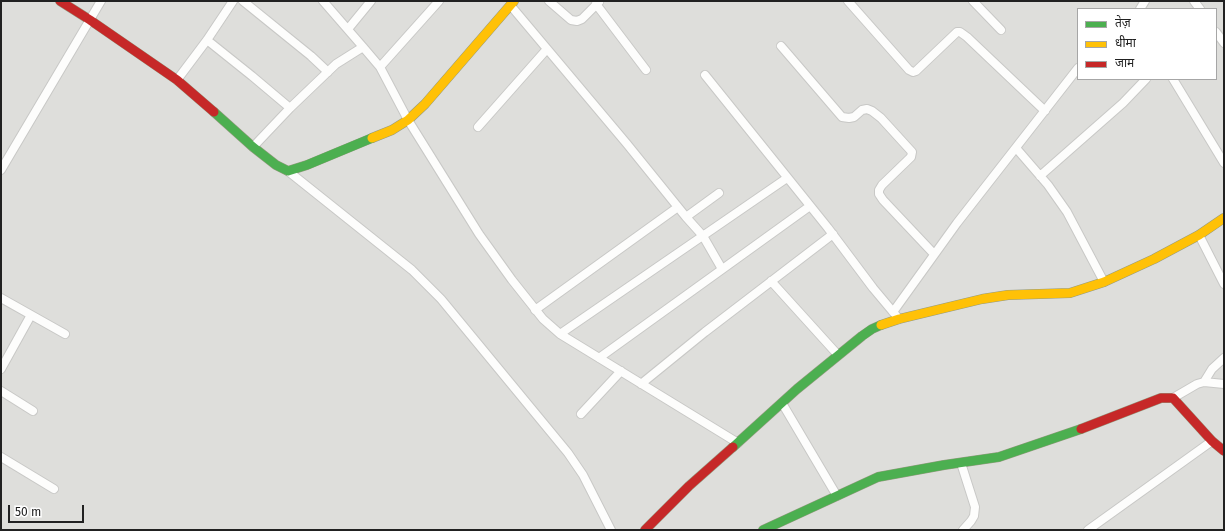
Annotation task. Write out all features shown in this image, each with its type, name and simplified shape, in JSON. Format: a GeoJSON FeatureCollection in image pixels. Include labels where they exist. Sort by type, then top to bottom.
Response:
{"type":"FeatureCollection","features":[{"type":"Feature","properties":{"kind":"street"},"geometry":{"type":"LineString","coordinates":[[60,1],[177,80],[276,165],[288,171],[406,266],[441,299],[568,453],[583,475],[611,530]]}},
{"type":"Feature","properties":{"kind":"street"},"geometry":{"type":"LineString","coordinates":[[1,170],[101,1]]}},
{"type":"Feature","properties":{"kind":"street"},"geometry":{"type":"LineString","coordinates":[[177,80],[207,40],[233,1]]}},
{"type":"Feature","properties":{"kind":"street"},"geometry":{"type":"LineString","coordinates":[[243,1],[311,56],[328,72]]}},
{"type":"Feature","properties":{"kind":"street"},"geometry":{"type":"LineString","coordinates":[[322,1],[380,67],[408,120],[479,234],[535,310],[560,334],[738,443]]}},
{"type":"Feature","properties":{"kind":"street"},"geometry":{"type":"LineString","coordinates":[[348,29],[371,1]]}},
{"type":"Feature","properties":{"kind":"street"},"geometry":{"type":"LineString","coordinates":[[380,67],[439,1]]}},
{"type":"Feature","properties":{"kind":"street"},"geometry":{"type":"LineString","coordinates":[[548,1],[571,20],[577,22],[598,3],[646,70]]}},
{"type":"Feature","properties":{"kind":"street"},"geometry":{"type":"LineString","coordinates":[[848,1],[909,70],[913,72],[916,71],[957,32],[960,32],[968,37],[1045,111]]}},
{"type":"Feature","properties":{"kind":"street"},"geometry":{"type":"LineString","coordinates":[[974,1],[1001,30]]}},
{"type":"Feature","properties":{"kind":"street"},"geometry":{"type":"LineString","coordinates":[[288,171],[307,165],[392,130],[408,120],[425,104],[512,3],[547,49],[703,236],[722,269]]}},
{"type":"Feature","properties":{"kind":"street"},"geometry":{"type":"LineString","coordinates":[[1217,33],[1224,43]]}},
{"type":"Feature","properties":{"kind":"street"},"geometry":{"type":"LineString","coordinates":[[207,40],[290,108]]}},
{"type":"Feature","properties":{"kind":"street"},"geometry":{"type":"LineString","coordinates":[[781,46],[842,117],[854,117],[862,110],[872,111],[881,118],[912,152],[911,157],[882,185],[879,190],[879,194],[934,254]]}},
{"type":"Feature","properties":{"kind":"street"},"geometry":{"type":"LineString","coordinates":[[253,146],[336,64],[363,47]]}},
{"type":"Feature","properties":{"kind":"street"},"geometry":{"type":"LineString","coordinates":[[478,126],[547,49]]}},
{"type":"Feature","properties":{"kind":"street"},"geometry":{"type":"LineString","coordinates":[[896,316],[934,254],[1077,69]]}},
{"type":"Feature","properties":{"kind":"street"},"geometry":{"type":"LineString","coordinates":[[706,75],[833,234],[896,316]]}},
{"type":"Feature","properties":{"kind":"street"},"geometry":{"type":"LineString","coordinates":[[1040,176],[1123,103],[1146,80]]}},
{"type":"Feature","properties":{"kind":"street"},"geometry":{"type":"LineString","coordinates":[[1174,80],[1224,163]]}},
{"type":"Feature","properties":{"kind":"street"},"geometry":{"type":"LineString","coordinates":[[1016,148],[1040,176],[1067,212],[1104,282]]}},
{"type":"Feature","properties":{"kind":"street"},"geometry":{"type":"LineString","coordinates":[[560,334],[787,178]]}},
{"type":"Feature","properties":{"kind":"street"},"geometry":{"type":"LineString","coordinates":[[686,217],[719,193]]}},
{"type":"Feature","properties":{"kind":"street"},"geometry":{"type":"LineString","coordinates":[[599,358],[810,206]]}},
{"type":"Feature","properties":{"kind":"street"},"geometry":{"type":"LineString","coordinates":[[535,310],[678,207]]}},
{"type":"Feature","properties":{"kind":"street"},"geometry":{"type":"LineString","coordinates":[[645,530],[689,486],[838,355],[872,329],[896,316],[1008,295],[1070,293],[1104,282],[1154,259],[1198,235],[1224,218]]}},
{"type":"Feature","properties":{"kind":"street"},"geometry":{"type":"LineString","coordinates":[[642,384],[705,332],[833,234]]}},
{"type":"Feature","properties":{"kind":"street"},"geometry":{"type":"LineString","coordinates":[[1198,235],[1224,284]]}},
{"type":"Feature","properties":{"kind":"street"},"geometry":{"type":"LineString","coordinates":[[771,281],[838,355]]}},
{"type":"Feature","properties":{"kind":"street"},"geometry":{"type":"LineString","coordinates":[[1,298],[66,334]]}},
{"type":"Feature","properties":{"kind":"street"},"geometry":{"type":"LineString","coordinates":[[1,369],[31,315]]}},
{"type":"Feature","properties":{"kind":"street"},"geometry":{"type":"LineString","coordinates":[[1204,382],[1212,369],[1224,358]]}},
{"type":"Feature","properties":{"kind":"street"},"geometry":{"type":"LineString","coordinates":[[581,414],[621,371]]}},
{"type":"Feature","properties":{"kind":"street"},"geometry":{"type":"LineString","coordinates":[[763,530],[878,477],[999,457],[1100,422],[1161,398],[1173,398],[1192,386],[1204,382],[1224,384]]}},
{"type":"Feature","properties":{"kind":"street"},"geometry":{"type":"LineString","coordinates":[[1,391],[33,411]]}},
{"type":"Feature","properties":{"kind":"street"},"geometry":{"type":"LineString","coordinates":[[1173,398],[1212,441],[1224,451]]}},
{"type":"Feature","properties":{"kind":"street"},"geometry":{"type":"LineString","coordinates":[[782,403],[837,496]]}},
{"type":"Feature","properties":{"kind":"street"},"geometry":{"type":"LineString","coordinates":[[1088,530],[1212,441]]}},
{"type":"Feature","properties":{"kind":"street"},"geometry":{"type":"LineString","coordinates":[[1,457],[54,489]]}},
{"type":"Feature","properties":{"kind":"street"},"geometry":{"type":"LineString","coordinates":[[961,463],[975,508],[974,516],[963,530]]}},
{"type":"Feature","properties":{"kind":"shaded area"},"geometry":{"type":"Polygon","coordinates":[[[1,1],[1224,1],[1224,530],[1,530],[1,1]]]}},
{"type":"Feature","properties":{"kind":"traffic: fast"},"geometry":{"type":"LineString","coordinates":[[214,112],[253,147],[276,165],[288,171],[307,165],[372,138]]}},
{"type":"Feature","properties":{"kind":"traffic: fast"},"geometry":{"type":"LineString","coordinates":[[733,447],[797,389],[862,336],[881,325]]}},
{"type":"Feature","properties":{"kind":"traffic: fast"},"geometry":{"type":"LineString","coordinates":[[763,530],[878,477],[999,457],[1081,429]]}},
{"type":"Feature","properties":{"kind":"traffic: slow"},"geometry":{"type":"LineString","coordinates":[[372,138],[392,130],[408,120],[425,104],[514,1]]}},
{"type":"Feature","properties":{"kind":"traffic: slow"},"geometry":{"type":"LineString","coordinates":[[881,325],[899,319],[982,299],[1008,295],[1070,293],[1104,282],[1154,259],[1199,235],[1224,218]]}},
{"type":"Feature","properties":{"kind":"traffic: jam"},"geometry":{"type":"LineString","coordinates":[[60,1],[177,80],[214,112]]}},
{"type":"Feature","properties":{"kind":"traffic: jam"},"geometry":{"type":"LineString","coordinates":[[1081,429],[1161,398],[1173,398],[1212,441],[1224,451]]}},
{"type":"Feature","properties":{"kind":"traffic: jam"},"geometry":{"type":"LineString","coordinates":[[645,530],[689,486],[733,447]]}}]}
